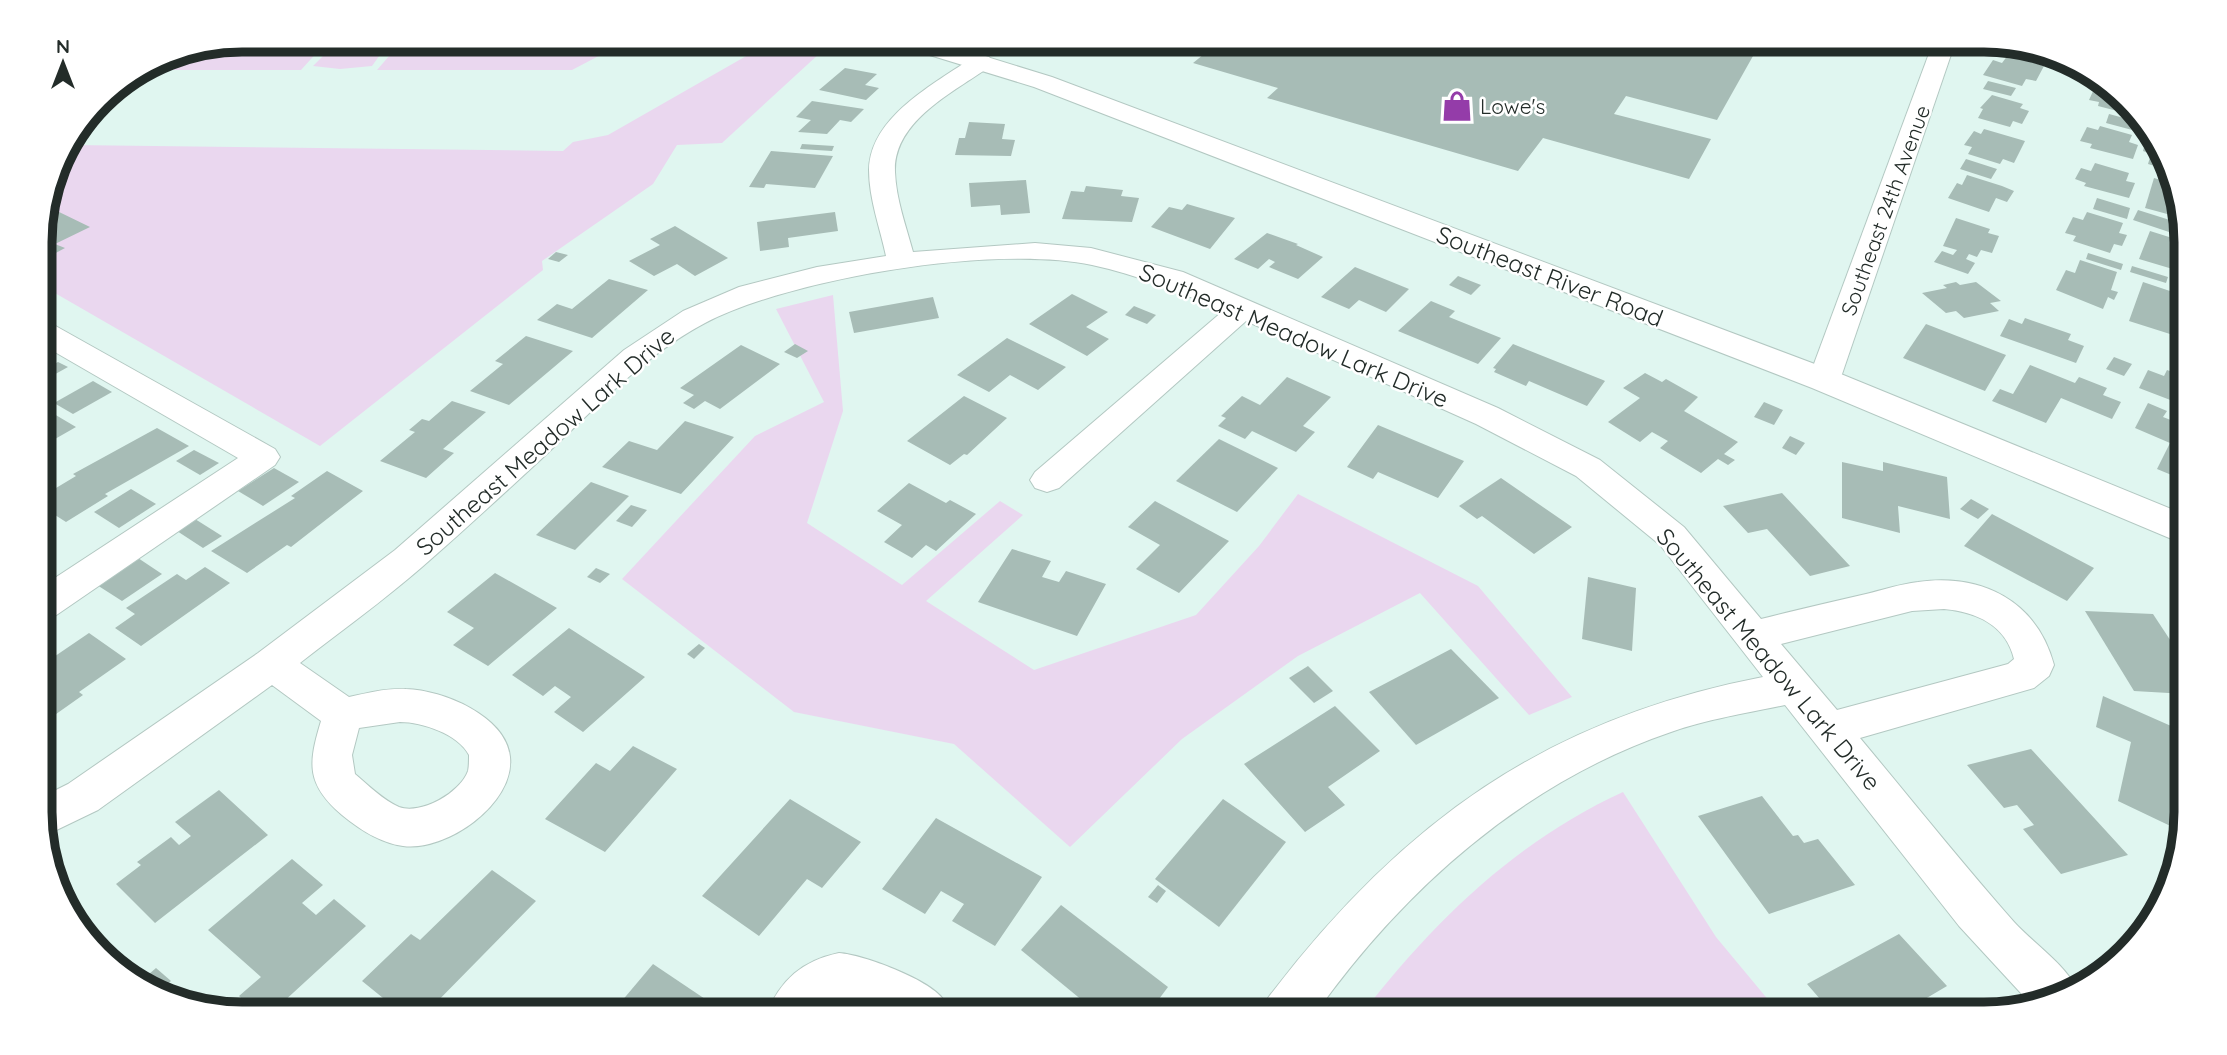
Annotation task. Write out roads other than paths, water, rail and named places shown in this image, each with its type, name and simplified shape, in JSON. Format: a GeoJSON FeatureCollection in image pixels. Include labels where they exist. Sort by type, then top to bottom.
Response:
{"type":"FeatureCollection","features":[{"type":"Feature","properties":{"kind":"main road","name":"Southeast River Road"},"geometry":{"type":"LineString","coordinates":[[947,52],[1066,91],[1824,380],[2174,526]]}},
{"type":"Feature","properties":{"kind":"street","name":"Southeast 24th Avenue"},"geometry":{"type":"LineString","coordinates":[[1824,380],[1941,52]]}},
{"type":"Feature","properties":{"kind":"street"},"geometry":{"type":"LineString","coordinates":[[901,261],[884,182],[883,160],[896,130],[909,116],[981,62]]}},
{"type":"Feature","properties":{"kind":"street","name":"Southeast Meadow Lark Drive"},"geometry":{"type":"LineString","coordinates":[[52,813],[83,797],[272,664],[408,559],[664,335],[693,317],[749,293],[817,275],[901,261],[1035,251],[1091,256],[1172,278],[1530,436],[1588,468],[1672,536],[1975,911],[2015,957],[2050,990]]}},
{"type":"Feature","properties":{"kind":"street"},"geometry":{"type":"LineString","coordinates":[[1047,480],[1242,309]]}},
{"type":"Feature","properties":{"kind":"street"},"geometry":{"type":"LineString","coordinates":[[52,598],[263,457],[53,338]]}},
{"type":"Feature","properties":{"kind":"street"},"geometry":{"type":"LineString","coordinates":[[1752,636],[1925,594],[1979,598],[2000,610],[2020,627],[2032,645],[2035,665],[2020,677],[1829,729]]}},
{"type":"Feature","properties":{"kind":"street"},"geometry":{"type":"LineString","coordinates":[[272,664],[342,715]]}},
{"type":"Feature","properties":{"kind":"street"},"geometry":{"type":"LineString","coordinates":[[1293,1002],[1368,909],[1432,851],[1497,800],[1580,752],[1657,719],[1707,705],[1794,687]]}},
{"type":"Feature","properties":{"kind":"street"},"geometry":{"type":"LineString","coordinates":[[799,1002],[810,987],[836,976],[869,979],[905,1002]]}},
{"type":"Feature","properties":{"kind":"place","name":"Lowe's"},"geometry":{"type":"Point","coordinates":[1457,106]}}]}
